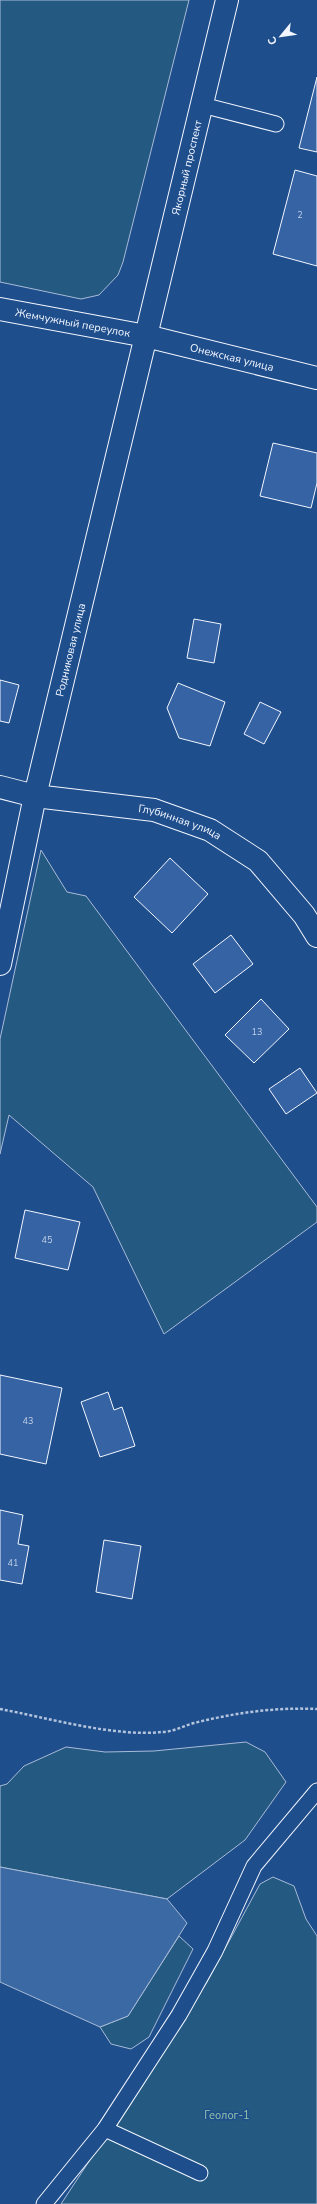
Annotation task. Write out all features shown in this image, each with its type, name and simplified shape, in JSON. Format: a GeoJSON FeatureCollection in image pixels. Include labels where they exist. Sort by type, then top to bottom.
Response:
{"type":"FeatureCollection","features":[{"type":"Feature","properties":{"kind":"street","name":"Якорный проспект"},"geometry":{"type":"LineString","coordinates":[[146,336],[227,0]]}},
{"type":"Feature","properties":{"kind":"street","name":"Жемчужный переулок"},"geometry":{"type":"LineString","coordinates":[[0,309],[146,336]]}},
{"type":"Feature","properties":{"kind":"street","name":"Онежская улица"},"geometry":{"type":"LineString","coordinates":[[146,336],[317,378]]}},
{"type":"Feature","properties":{"kind":"street","name":"Родниковая улица"},"geometry":{"type":"LineString","coordinates":[[0,964],[35,796],[146,336]]}},
{"type":"Feature","properties":{"kind":"street","name":"Глубинная улица"},"geometry":{"type":"LineString","coordinates":[[0,788],[35,796],[154,810],[210,830],[258,861],[304,915],[317,936]]}},
{"type":"Feature","properties":{"kind":"lane"},"geometry":{"type":"LineString","coordinates":[[202,104],[276,124]]}},
{"type":"Feature","properties":{"kind":"lane"},"geometry":{"type":"LineString","coordinates":[[44,2204],[105,2129],[179,2015],[215,1951],[254,1866],[317,1791]]}},
{"type":"Feature","properties":{"kind":"lane"},"geometry":{"type":"LineString","coordinates":[[105,2129],[200,2173]]}},
{"type":"Feature","properties":{"kind":"path"},"geometry":{"type":"LineString","coordinates":[[0,1709],[130,1734],[164,1732],[194,1723],[257,1710],[289,1708],[317,1710]]}},
{"type":"Feature","properties":{"kind":"green space"},"geometry":{"type":"Polygon","coordinates":[[[0,0],[189,0],[123,262],[118,275],[99,295],[81,299],[0,282],[0,0]]]}},
{"type":"Feature","properties":{"kind":"green space"},"geometry":{"type":"Polygon","coordinates":[[[41,850],[67,892],[86,896],[317,1207],[317,1222],[164,1334],[93,1187],[9,1115],[0,1154],[0,1039],[41,850]]]}},
{"type":"Feature","properties":{"kind":"green space"},"geometry":{"type":"Polygon","coordinates":[[[246,1742],[265,1752],[286,1782],[245,1840],[167,1899],[0,1867],[0,1786],[7,1784],[24,1766],[66,1747],[105,1752],[154,1751],[246,1742]]]}},
{"type":"Feature","properties":{"kind":"green space","name":"Геолог-1"},"geometry":{"type":"Polygon","coordinates":[[[273,1877],[294,1886],[306,1919],[317,1936],[317,2204],[61,2204],[207,1982],[260,1884],[273,1877]]]}},
{"type":"Feature","properties":{"kind":"green space"},"geometry":{"type":"Polygon","coordinates":[[[179,1936],[193,1949],[149,2037],[131,2049],[111,2044],[100,2027],[128,2016],[179,1936]]]}},
{"type":"Feature","properties":{"kind":"shaded area"},"geometry":{"type":"Polygon","coordinates":[[[0,1867],[167,1899],[187,1923],[128,2016],[100,2027],[0,1982],[0,1867]]]}},
{"type":"Feature","properties":{"kind":"building"},"geometry":{"type":"Polygon","coordinates":[[[317,77],[317,152],[299,148],[317,77]]]}},
{"type":"Feature","properties":{"kind":"building"},"geometry":{"type":"Polygon","coordinates":[[[295,170],[317,176],[317,266],[273,254],[295,170]]]}},
{"type":"Feature","properties":{"kind":"building"},"geometry":{"type":"Polygon","coordinates":[[[273,443],[317,453],[317,483],[311,508],[260,496],[273,443]]]}},
{"type":"Feature","properties":{"kind":"building"},"geometry":{"type":"Polygon","coordinates":[[[194,619],[221,624],[214,663],[187,658],[194,619]]]}},
{"type":"Feature","properties":{"kind":"building"},"geometry":{"type":"Polygon","coordinates":[[[0,680],[19,685],[9,723],[0,721],[0,680]]]}},
{"type":"Feature","properties":{"kind":"building"},"geometry":{"type":"Polygon","coordinates":[[[178,683],[225,702],[210,746],[179,738],[167,708],[178,683]]]}},
{"type":"Feature","properties":{"kind":"building"},"geometry":{"type":"Polygon","coordinates":[[[260,702],[281,712],[264,744],[244,734],[260,702]]]}},
{"type":"Feature","properties":{"kind":"building"},"geometry":{"type":"Polygon","coordinates":[[[170,858],[208,894],[172,933],[134,897],[170,858]]]}},
{"type":"Feature","properties":{"kind":"building"},"geometry":{"type":"Polygon","coordinates":[[[231,935],[253,964],[215,993],[193,964],[231,935]]]}},
{"type":"Feature","properties":{"kind":"building"},"geometry":{"type":"Polygon","coordinates":[[[261,999],[289,1029],[254,1063],[225,1035],[261,999]]]}},
{"type":"Feature","properties":{"kind":"building"},"geometry":{"type":"Polygon","coordinates":[[[300,1068],[317,1093],[286,1114],[269,1089],[300,1068]]]}},
{"type":"Feature","properties":{"kind":"building"},"geometry":{"type":"Polygon","coordinates":[[[25,1210],[80,1222],[68,1270],[15,1258],[25,1210]]]}},
{"type":"Feature","properties":{"kind":"building"},"geometry":{"type":"Polygon","coordinates":[[[0,1375],[62,1388],[46,1464],[0,1454],[0,1375]]]}},
{"type":"Feature","properties":{"kind":"building"},"geometry":{"type":"Polygon","coordinates":[[[108,1392],[114,1410],[122,1407],[135,1446],[100,1457],[81,1402],[108,1392]]]}},
{"type":"Feature","properties":{"kind":"building"},"geometry":{"type":"Polygon","coordinates":[[[0,1510],[23,1515],[18,1544],[29,1546],[22,1584],[0,1580],[0,1510]]]}},
{"type":"Feature","properties":{"kind":"building"},"geometry":{"type":"Polygon","coordinates":[[[104,1540],[141,1546],[132,1599],[96,1592],[104,1540]]]}}]}
